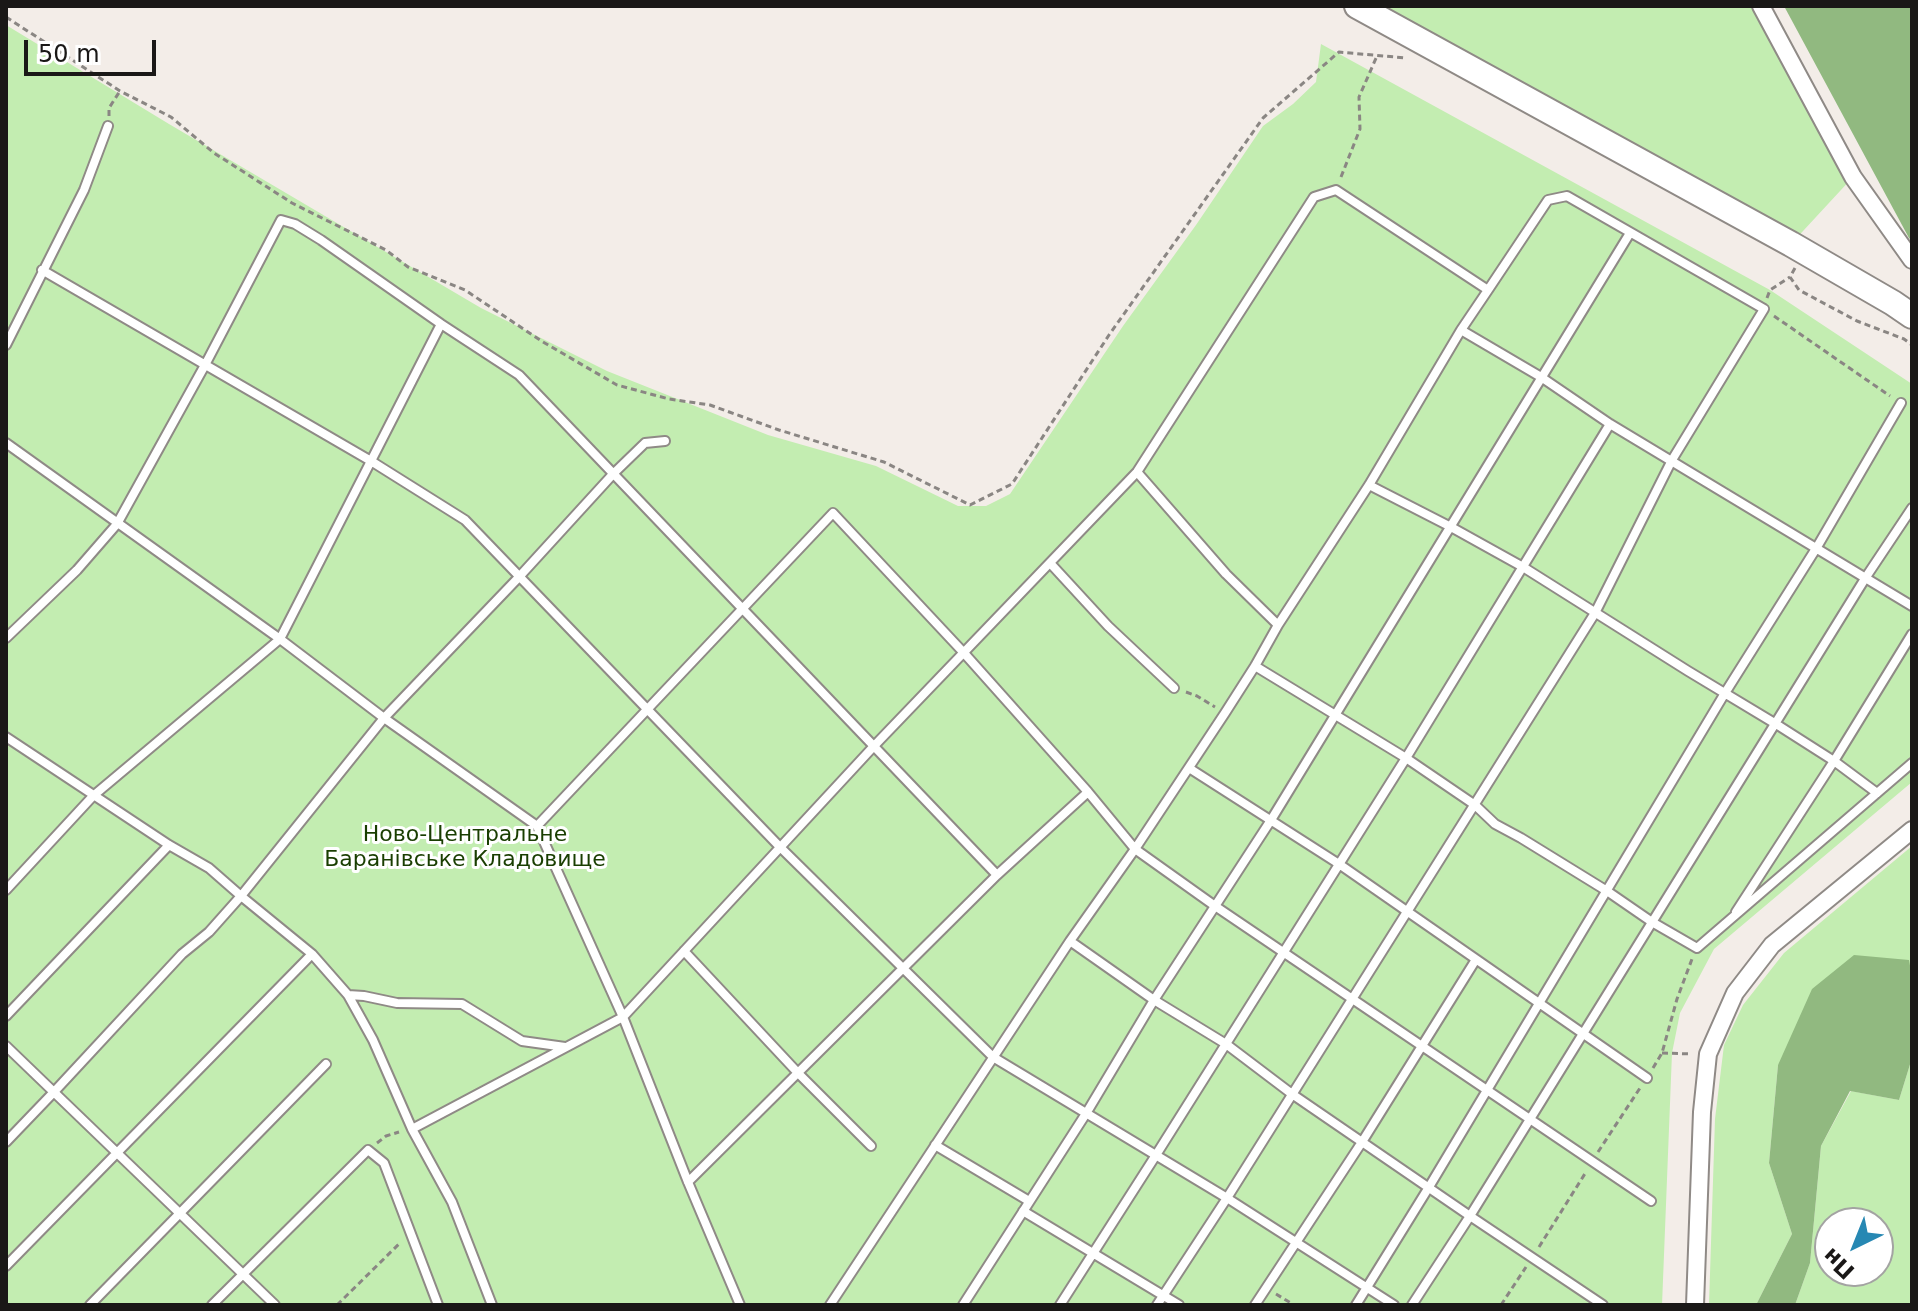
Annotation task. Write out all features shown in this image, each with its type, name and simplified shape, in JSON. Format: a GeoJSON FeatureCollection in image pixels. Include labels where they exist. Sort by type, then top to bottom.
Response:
{"type":"FeatureCollection","features":[{"type":"Feature","properties":{"kind":"main road"},"geometry":{"type":"LineString","coordinates":[[1357,6],[1806,252],[1912,316]]}},
{"type":"Feature","properties":{"kind":"street"},"geometry":{"type":"LineString","coordinates":[[1761,6],[1853,177],[1912,260]]}},
{"type":"Feature","properties":{"kind":"street"},"geometry":{"type":"LineString","coordinates":[[1695,1305],[1702,1112],[1708,1054],[1735,993],[1772,945],[1912,830]]}},
{"type":"Feature","properties":{"kind":"lane"},"geometry":{"type":"LineString","coordinates":[[6,345],[84,190],[108,126]]}},
{"type":"Feature","properties":{"kind":"lane"},"geometry":{"type":"LineString","coordinates":[[412,1129],[623,1017],[779,846],[1137,472],[1314,197],[1336,190],[1488,290]]}},
{"type":"Feature","properties":{"kind":"lane"},"geometry":{"type":"LineString","coordinates":[[830,1305],[1225,713],[1369,485],[1461,330],[1548,200],[1567,196],[1764,309],[1672,460],[1595,613],[1157,1305]]}},
{"type":"Feature","properties":{"kind":"lane"},"geometry":{"type":"LineString","coordinates":[[6,638],[77,570],[117,524],[281,220],[295,224],[321,240],[519,375],[997,875]]}},
{"type":"Feature","properties":{"kind":"lane"},"geometry":{"type":"LineString","coordinates":[[963,1305],[1271,820],[1630,233]]}},
{"type":"Feature","properties":{"kind":"lane"},"geometry":{"type":"LineString","coordinates":[[42,270],[371,461],[465,520],[779,846],[993,1057],[1227,1198],[1394,1305]]}},
{"type":"Feature","properties":{"kind":"lane"},"geometry":{"type":"LineString","coordinates":[[6,890],[93,796],[280,639],[441,324]]}},
{"type":"Feature","properties":{"kind":"lane"},"geometry":{"type":"LineString","coordinates":[[1461,330],[1541,377],[1610,424],[1912,606]]}},
{"type":"Feature","properties":{"kind":"lane"},"geometry":{"type":"LineString","coordinates":[[1356,1305],[1725,693],[1817,547],[1901,403]]}},
{"type":"Feature","properties":{"kind":"lane"},"geometry":{"type":"LineString","coordinates":[[1060,1305],[1406,758],[1610,424]]}},
{"type":"Feature","properties":{"kind":"lane"},"geometry":{"type":"LineString","coordinates":[[6,1142],[182,954],[209,932],[384,718],[614,473],[645,443],[665,441]]}},
{"type":"Feature","properties":{"kind":"lane"},"geometry":{"type":"LineString","coordinates":[[6,443],[537,826],[623,1017],[740,1305]]}},
{"type":"Feature","properties":{"kind":"lane"},"geometry":{"type":"LineString","coordinates":[[1137,472],[1226,574],[1278,625]]}},
{"type":"Feature","properties":{"kind":"lane"},"geometry":{"type":"LineString","coordinates":[[1369,485],[1523,567],[1834,761],[1877,793]]}},
{"type":"Feature","properties":{"kind":"lane"},"geometry":{"type":"LineString","coordinates":[[1412,1305],[1912,508]]}},
{"type":"Feature","properties":{"kind":"lane"},"geometry":{"type":"LineString","coordinates":[[537,826],[833,513],[964,653],[1135,849],[1352,1000],[1651,1201]]}},
{"type":"Feature","properties":{"kind":"lane"},"geometry":{"type":"LineString","coordinates":[[1050,563],[1108,626],[1174,688]]}},
{"type":"Feature","properties":{"kind":"lane"},"geometry":{"type":"LineString","coordinates":[[1731,919],[1912,634]]}},
{"type":"Feature","properties":{"kind":"lane"},"geometry":{"type":"LineString","coordinates":[[1255,666],[1406,758],[1475,805],[1495,824],[1697,948],[1912,763]]}},
{"type":"Feature","properties":{"kind":"lane"},"geometry":{"type":"LineString","coordinates":[[6,737],[93,796],[209,868],[312,954],[348,995],[373,1040],[412,1129],[452,1202],[492,1305]]}},
{"type":"Feature","properties":{"kind":"lane"},"geometry":{"type":"LineString","coordinates":[[1189,768],[1339,864],[1647,1078]]}},
{"type":"Feature","properties":{"kind":"lane"},"geometry":{"type":"LineString","coordinates":[[688,1182],[997,875],[1088,792]]}},
{"type":"Feature","properties":{"kind":"lane"},"geometry":{"type":"LineString","coordinates":[[6,1016],[169,845]]}},
{"type":"Feature","properties":{"kind":"lane"},"geometry":{"type":"LineString","coordinates":[[1070,941],[1154,1000],[1226,1044],[1292,1094],[1603,1305]]}},
{"type":"Feature","properties":{"kind":"lane"},"geometry":{"type":"LineString","coordinates":[[684,951],[871,1146]]}},
{"type":"Feature","properties":{"kind":"lane"},"geometry":{"type":"LineString","coordinates":[[6,1266],[312,954]]}},
{"type":"Feature","properties":{"kind":"lane"},"geometry":{"type":"LineString","coordinates":[[1255,1305],[1475,961]]}},
{"type":"Feature","properties":{"kind":"lane"},"geometry":{"type":"LineString","coordinates":[[348,995],[397,1003],[462,1004],[522,1041],[565,1048]]}},
{"type":"Feature","properties":{"kind":"lane"},"geometry":{"type":"LineString","coordinates":[[6,1046],[275,1305]]}},
{"type":"Feature","properties":{"kind":"lane"},"geometry":{"type":"LineString","coordinates":[[90,1305],[326,1064]]}},
{"type":"Feature","properties":{"kind":"lane"},"geometry":{"type":"LineString","coordinates":[[935,1145],[1029,1201]]}},
{"type":"Feature","properties":{"kind":"lane"},"geometry":{"type":"LineString","coordinates":[[212,1305],[368,1150],[384,1163],[438,1305]]}},
{"type":"Feature","properties":{"kind":"lane"},"geometry":{"type":"LineString","coordinates":[[1023,1211],[1179,1305]]}},
{"type":"Feature","properties":{"kind":"path"},"geometry":{"type":"LineString","coordinates":[[6,17],[120,91],[171,117],[214,153],[292,203],[386,250],[408,267],[465,290],[543,342],[617,385],[669,399],[710,405],[884,462],[970,505],[1012,484],[1109,335],[1263,118],[1339,52],[1407,58],[1423,41]]}},
{"type":"Feature","properties":{"kind":"path"},"geometry":{"type":"LineString","coordinates":[[1336,190],[1360,129],[1359,97],[1377,56]]}},
{"type":"Feature","properties":{"kind":"path"},"geometry":{"type":"LineString","coordinates":[[108,126],[109,108],[120,91]]}},
{"type":"Feature","properties":{"kind":"path"},"geometry":{"type":"LineString","coordinates":[[1806,252],[1790,277],[1770,290],[1764,309],[1901,403]]}},
{"type":"Feature","properties":{"kind":"path"},"geometry":{"type":"LineString","coordinates":[[1790,277],[1799,290],[1857,321],[1912,345]]}},
{"type":"Feature","properties":{"kind":"path"},"geometry":{"type":"LineString","coordinates":[[1174,688],[1197,696],[1225,713]]}},
{"type":"Feature","properties":{"kind":"path"},"geometry":{"type":"LineString","coordinates":[[1501,1305],[1662,1053],[1677,999],[1697,948]]}},
{"type":"Feature","properties":{"kind":"path"},"geometry":{"type":"LineString","coordinates":[[1662,1053],[1708,1054]]}},
{"type":"Feature","properties":{"kind":"path"},"geometry":{"type":"LineString","coordinates":[[368,1150],[386,1136],[412,1129]]}},
{"type":"Feature","properties":{"kind":"path"},"geometry":{"type":"LineString","coordinates":[[337,1305],[411,1232]]}},
{"type":"Feature","properties":{"kind":"path"},"geometry":{"type":"LineString","coordinates":[[1266,1288],[1294,1305]]}},
{"type":"Feature","properties":{"kind":"green space"},"geometry":{"type":"Polygon","coordinates":[[[1357,6],[1761,6],[1853,177],[1791,244],[1357,6]]]}},
{"type":"Feature","properties":{"kind":"green space"},"geometry":{"type":"Polygon","coordinates":[[[1784,6],[1912,6],[1912,241],[1909,238],[1784,6]]]}},
{"type":"Feature","properties":{"kind":"green space","name":"Ново-Центральне Баранівське Кладовище"},"geometry":{"type":"Polygon","coordinates":[[[6,25],[481,308],[607,371],[768,435],[876,466],[958,506],[986,506],[1010,494],[1263,126],[1316,82],[1321,44],[1770,290],[1912,384],[1912,782],[1714,949],[1680,1013],[1672,1053],[1662,1305],[6,1305],[6,25]]]}},
{"type":"Feature","properties":{"kind":"green space"},"geometry":{"type":"Polygon","coordinates":[[[1912,846],[1912,977],[1908,960],[1778,1065],[1769,1163],[1792,1234],[1756,1305],[1709,1305],[1715,1119],[1724,1045],[1743,1005],[1784,953],[1912,846]]]}},
{"type":"Feature","properties":{"kind":"green space"},"geometry":{"type":"Polygon","coordinates":[[[1854,955],[1909,960],[1912,977],[1912,1058],[1899,1100],[1850,1091],[1821,1146],[1810,1263],[1795,1305],[1756,1305],[1792,1234],[1769,1163],[1778,1065],[1812,989],[1854,955]]]}},
{"type":"Feature","properties":{"kind":"green space"},"geometry":{"type":"Polygon","coordinates":[[[1912,1058],[1912,1305],[1795,1305],[1810,1263],[1814,1220],[1814,1287],[1894,1287],[1894,1207],[1815,1207],[1821,1146],[1851,1091],[1899,1100],[1912,1058]]]}}]}
